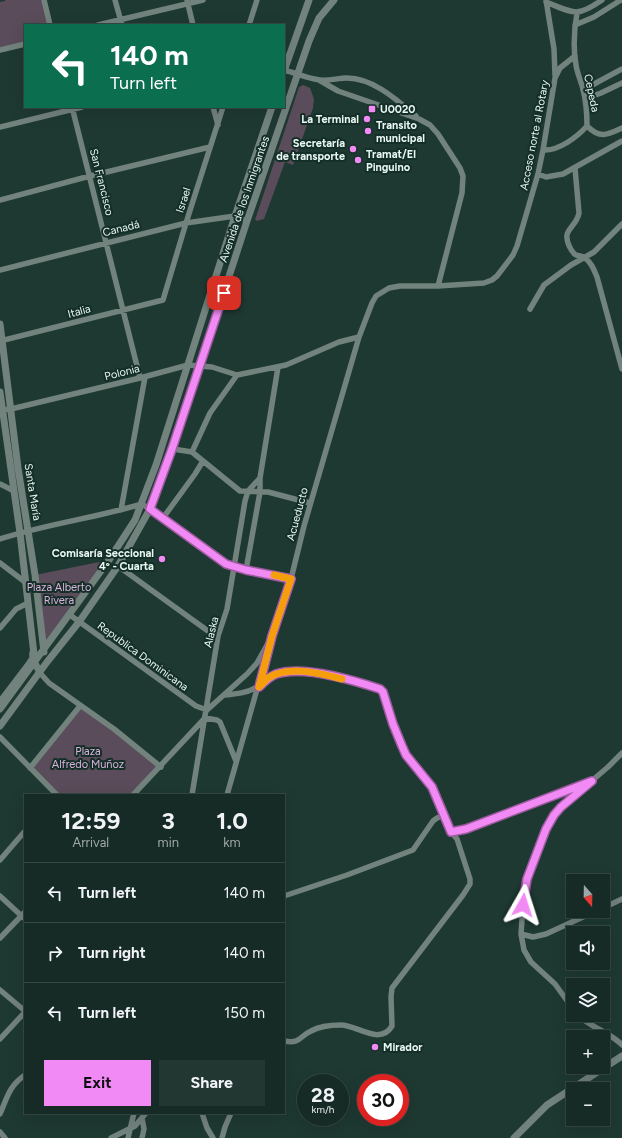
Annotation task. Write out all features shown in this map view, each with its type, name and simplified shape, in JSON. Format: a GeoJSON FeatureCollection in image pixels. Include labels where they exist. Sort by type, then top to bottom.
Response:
{"type":"FeatureCollection","features":[{"type":"Feature","properties":{"kind":"street"},"geometry":{"type":"LineString","coordinates":[[44,0],[50,24]]}},
{"type":"Feature","properties":{"kind":"street"},"geometry":{"type":"LineString","coordinates":[[116,0],[122,22]]}},
{"type":"Feature","properties":{"kind":"street"},"geometry":{"type":"LineString","coordinates":[[106,24],[122,22],[187,2],[203,0]]}},
{"type":"Feature","properties":{"kind":"street"},"geometry":{"type":"LineString","coordinates":[[248,24],[256,0]]}},
{"type":"Feature","properties":{"kind":"street"},"geometry":{"type":"LineString","coordinates":[[285,68],[309,0]]}},
{"type":"Feature","properties":{"kind":"street","name":"Avenida de los Inmigrantes"},"geometry":{"type":"LineString","coordinates":[[0,726],[47,662],[79,622],[118,566],[150,509],[172,449],[311,35],[319,18],[334,0]]}},
{"type":"Feature","properties":{"kind":"street"},"geometry":{"type":"LineString","coordinates":[[546,1],[577,13],[589,9],[602,0]]}},
{"type":"Feature","properties":{"kind":"street"},"geometry":{"type":"LineString","coordinates":[[575,25],[594,17],[621,0]]}},
{"type":"Feature","properties":{"kind":"street"},"geometry":{"type":"LineString","coordinates":[[546,1],[554,50],[555,78]]}},
{"type":"Feature","properties":{"kind":"street"},"geometry":{"type":"LineString","coordinates":[[187,2],[193,24]]}},
{"type":"Feature","properties":{"kind":"street","name":"Cepeda"},"geometry":{"type":"LineString","coordinates":[[543,150],[550,150],[559,147],[582,132],[588,126],[588,115],[585,99],[576,67],[575,25],[577,13]]}},
{"type":"Feature","properties":{"kind":"street"},"geometry":{"type":"LineString","coordinates":[[0,50],[24,44]]}},
{"type":"Feature","properties":{"kind":"street","name":"Acceso norte al Rotary"},"geometry":{"type":"LineString","coordinates":[[372,303],[376,296],[389,288],[484,283],[497,276],[513,255],[517,246],[538,174],[555,78],[560,68],[575,56]]}},
{"type":"Feature","properties":{"kind":"street"},"geometry":{"type":"LineString","coordinates":[[583,90],[622,69]]}},
{"type":"Feature","properties":{"kind":"street"},"geometry":{"type":"LineString","coordinates":[[285,71],[298,73],[319,80],[338,91],[419,119],[430,125],[438,134],[460,168],[463,176],[462,193],[438,286]]}},
{"type":"Feature","properties":{"kind":"street"},"geometry":{"type":"LineString","coordinates":[[319,80],[346,78],[360,79],[373,84],[402,104],[419,119]]}},
{"type":"Feature","properties":{"kind":"street"},"geometry":{"type":"LineString","coordinates":[[585,99],[601,93],[622,82]]}},
{"type":"Feature","properties":{"kind":"street"},"geometry":{"type":"LineString","coordinates":[[0,126],[73,108]]}},
{"type":"Feature","properties":{"kind":"street","name":"San Francisco"},"geometry":{"type":"LineString","coordinates":[[73,108],[123,310],[142,378]]}},
{"type":"Feature","properties":{"kind":"street"},"geometry":{"type":"LineString","coordinates":[[213,108],[218,126]]}},
{"type":"Feature","properties":{"kind":"street","name":"Israel"},"geometry":{"type":"LineString","coordinates":[[164,300],[186,223],[224,108]]}},
{"type":"Feature","properties":{"kind":"street","name":"Avenida de los Inmigrantes"},"geometry":{"type":"LineString","coordinates":[[0,710],[70,615],[135,520],[156,465],[235,216],[272,108]]}},
{"type":"Feature","properties":{"kind":"street"},"geometry":{"type":"LineString","coordinates":[[588,126],[598,134],[606,135],[622,128]]}},
{"type":"Feature","properties":{"kind":"street"},"geometry":{"type":"LineString","coordinates":[[538,174],[546,177],[562,174],[576,168],[622,141]]}},
{"type":"Feature","properties":{"kind":"street"},"geometry":{"type":"LineString","coordinates":[[0,200],[90,176],[210,147]]}},
{"type":"Feature","properties":{"kind":"street"},"geometry":{"type":"LineString","coordinates":[[576,168],[579,213],[578,220],[568,234],[567,238],[572,252],[585,258],[593,266],[622,369]]}},
{"type":"Feature","properties":{"kind":"street","name":"Canadá"},"geometry":{"type":"LineString","coordinates":[[0,270],[186,223],[235,216],[248,221]]}},
{"type":"Feature","properties":{"kind":"street"},"geometry":{"type":"LineString","coordinates":[[530,309],[544,285],[571,264],[594,252],[622,224]]}},
{"type":"Feature","properties":{"kind":"street","name":"Italia"},"geometry":{"type":"LineString","coordinates":[[1,341],[164,300]]}},
{"type":"Feature","properties":{"kind":"street","name":"Acueducto"},"geometry":{"type":"LineString","coordinates":[[207,710],[257,663],[272,636],[291,579],[310,504],[360,337],[372,303]]}},
{"type":"Feature","properties":{"kind":"street","name":"Santa María"},"geometry":{"type":"LineString","coordinates":[[0,324],[18,468],[35,575],[44,651],[47,662]]}},
{"type":"Feature","properties":{"kind":"street"},"geometry":{"type":"LineString","coordinates":[[192,452],[210,413],[237,374],[278,367],[339,342],[360,337]]}},
{"type":"Feature","properties":{"kind":"street","name":"Polonia"},"geometry":{"type":"LineString","coordinates":[[2,410],[142,378],[188,365],[220,368],[237,374]]}},
{"type":"Feature","properties":{"kind":"street"},"geometry":{"type":"LineString","coordinates":[[246,570],[260,492],[260,478],[278,367]]}},
{"type":"Feature","properties":{"kind":"street"},"geometry":{"type":"LineString","coordinates":[[121,510],[142,378]]}},
{"type":"Feature","properties":{"kind":"street","name":"Santa María"},"geometry":{"type":"LineString","coordinates":[[0,392],[20,533],[35,663],[40,673]]}},
{"type":"Feature","properties":{"kind":"street"},"geometry":{"type":"LineString","coordinates":[[172,449],[192,452],[240,491],[268,492],[310,504]]}},
{"type":"Feature","properties":{"kind":"street"},"geometry":{"type":"LineString","coordinates":[[163,518],[203,461]]}},
{"type":"Feature","properties":{"kind":"street","name":"Alaska"},"geometry":{"type":"LineString","coordinates":[[192,794],[218,636],[227,609],[245,501],[248,491],[260,478]]}},
{"type":"Feature","properties":{"kind":"street"},"geometry":{"type":"LineString","coordinates":[[0,484],[14,491]]}},
{"type":"Feature","properties":{"kind":"street"},"geometry":{"type":"LineString","coordinates":[[0,539],[142,504],[220,561],[234,567],[291,579]]}},
{"type":"Feature","properties":{"kind":"street"},"geometry":{"type":"LineString","coordinates":[[0,563],[25,582]]}},
{"type":"Feature","properties":{"kind":"street"},"geometry":{"type":"LineString","coordinates":[[118,566],[208,631],[218,636]]}},
{"type":"Feature","properties":{"kind":"street"},"geometry":{"type":"LineString","coordinates":[[0,628],[16,608],[28,603]]}},
{"type":"Feature","properties":{"kind":"street","name":"Republica Dominicana"},"geometry":{"type":"LineString","coordinates":[[70,615],[196,706],[207,710]]}},
{"type":"Feature","properties":{"kind":"street"},"geometry":{"type":"LineString","coordinates":[[226,794],[259,687],[272,636]]}},
{"type":"Feature","properties":{"kind":"street"},"geometry":{"type":"LineString","coordinates":[[0,701],[32,658],[33,644]]}},
{"type":"Feature","properties":{"kind":"street"},"geometry":{"type":"LineString","coordinates":[[225,694],[247,692],[259,687],[268,678],[291,672],[305,672],[325,675],[380,689],[383,692],[393,724],[406,755],[429,783],[451,832],[460,848],[470,879],[470,884],[463,895],[392,988],[392,1026],[390,1029],[381,1034],[374,1035],[345,1025],[333,1025],[311,1031],[298,1041],[292,1043],[285,1041]]}},
{"type":"Feature","properties":{"kind":"street"},"geometry":{"type":"LineString","coordinates":[[40,673],[49,683],[114,729],[161,767]]}},
{"type":"Feature","properties":{"kind":"street"},"geometry":{"type":"LineString","coordinates":[[30,768],[80,706]]}},
{"type":"Feature","properties":{"kind":"street"},"geometry":{"type":"LineString","coordinates":[[134,794],[161,767],[205,718],[220,722],[237,761]]}},
{"type":"Feature","properties":{"kind":"street"},"geometry":{"type":"LineString","coordinates":[[0,738],[56,794]]}},
{"type":"Feature","properties":{"kind":"street"},"geometry":{"type":"LineString","coordinates":[[566,1000],[555,984],[531,962],[524,950],[521,934],[524,891],[546,829],[554,815],[622,753]]}},
{"type":"Feature","properties":{"kind":"street"},"geometry":{"type":"LineString","coordinates":[[451,832],[466,829],[592,781]]}},
{"type":"Feature","properties":{"kind":"street"},"geometry":{"type":"LineString","coordinates":[[285,896],[347,875],[413,850],[433,821],[444,815]]}},
{"type":"Feature","properties":{"kind":"street"},"geometry":{"type":"LineString","coordinates":[[0,860],[24,832]]}},
{"type":"Feature","properties":{"kind":"street"},"geometry":{"type":"LineString","coordinates":[[0,896],[24,915],[0,938]]}},
{"type":"Feature","properties":{"kind":"street"},"geometry":{"type":"LineString","coordinates":[[610,905],[622,899]]}},
{"type":"Feature","properties":{"kind":"street"},"geometry":{"type":"LineString","coordinates":[[521,934],[533,937],[546,934],[581,918]]}},
{"type":"Feature","properties":{"kind":"street"},"geometry":{"type":"LineString","coordinates":[[0,990],[24,1011]]}},
{"type":"Feature","properties":{"kind":"street"},"geometry":{"type":"LineString","coordinates":[[0,1039],[24,1013]]}},
{"type":"Feature","properties":{"kind":"street"},"geometry":{"type":"LineString","coordinates":[[586,1022],[618,1040],[622,1045]]}},
{"type":"Feature","properties":{"kind":"street"},"geometry":{"type":"LineString","coordinates":[[514,1138],[548,1105],[622,1056]]}},
{"type":"Feature","properties":{"kind":"street"},"geometry":{"type":"LineString","coordinates":[[0,1114],[10,1089],[24,1077]]}},
{"type":"Feature","properties":{"kind":"street"},"geometry":{"type":"LineString","coordinates":[[128,1138],[134,1114]]}},
{"type":"Feature","properties":{"kind":"street"},"geometry":{"type":"LineString","coordinates":[[202,1114],[207,1128],[213,1138]]}},
{"type":"Feature","properties":{"kind":"street"},"geometry":{"type":"LineString","coordinates":[[222,1138],[231,1114]]}},
{"type":"Feature","properties":{"kind":"street"},"geometry":{"type":"LineString","coordinates":[[111,1138],[135,1126],[144,1115]]}},
{"type":"Feature","properties":{"kind":"street"},"geometry":{"type":"LineString","coordinates":[[142,1138],[144,1129],[144,1115]]}},
{"type":"Feature","properties":{"kind":"street"},"geometry":{"type":"LineString","coordinates":[[0,1132],[5,1138]]}},
{"type":"Feature","properties":{"kind":"green space"},"geometry":{"type":"Polygon","coordinates":[[[44,0],[50,24],[24,24],[24,44],[0,50],[0,2],[44,0]]]}},
{"type":"Feature","properties":{"kind":"green space"},"geometry":{"type":"Polygon","coordinates":[[[303,85],[310,88],[314,99],[313,108],[293,165],[285,162],[264,219],[257,221],[255,219],[299,87],[303,85]]]}},
{"type":"Feature","properties":{"kind":"green space","name":"Plaza Alberto Rivera"},"geometry":{"type":"Polygon","coordinates":[[[109,560],[44,651],[35,575],[109,560]]]}},
{"type":"Feature","properties":{"kind":"green space","name":"Plaza Alfredo Muñoz"},"geometry":{"type":"Polygon","coordinates":[[[80,706],[161,767],[134,794],[56,794],[30,768],[80,706]]]}},
{"type":"Feature","properties":{"kind":"slow traffic"},"geometry":{"type":"LineString","coordinates":[[274,575],[291,579],[272,636],[259,687],[268,678],[281,673],[291,672],[305,672],[342,679]]}},
{"type":"Feature","properties":{"kind":"place","name":"U0020"},"geometry":{"type":"Point","coordinates":[372,109]}},
{"type":"Feature","properties":{"kind":"place","name":"La Terminal"},"geometry":{"type":"Point","coordinates":[367,119]}},
{"type":"Feature","properties":{"kind":"place","name":"Transito municipal"},"geometry":{"type":"Point","coordinates":[368,131]}},
{"type":"Feature","properties":{"kind":"place","name":"Secretaría de transporte"},"geometry":{"type":"Point","coordinates":[353,149]}},
{"type":"Feature","properties":{"kind":"place","name":"Tramat/El Pinguino"},"geometry":{"type":"Point","coordinates":[358,160]}},
{"type":"Feature","properties":{"kind":"place","name":"Comisaría Seccional 4º - Cuarta"},"geometry":{"type":"Point","coordinates":[162,559]}},
{"type":"Feature","properties":{"kind":"place","name":"Mirador"},"geometry":{"type":"Point","coordinates":[375,1047]}},
{"type":"Feature","properties":{"kind":"route"},"geometry":{"type":"LineString","coordinates":[[224,293],[168,463],[150,509],[226,564],[246,570],[291,579],[272,636],[259,687],[268,678],[281,673],[305,672],[325,675],[380,689],[383,692],[393,724],[406,755],[432,787],[451,832],[466,829],[592,781],[561,807],[554,815],[546,829],[527,879],[523,905]]}}]}
